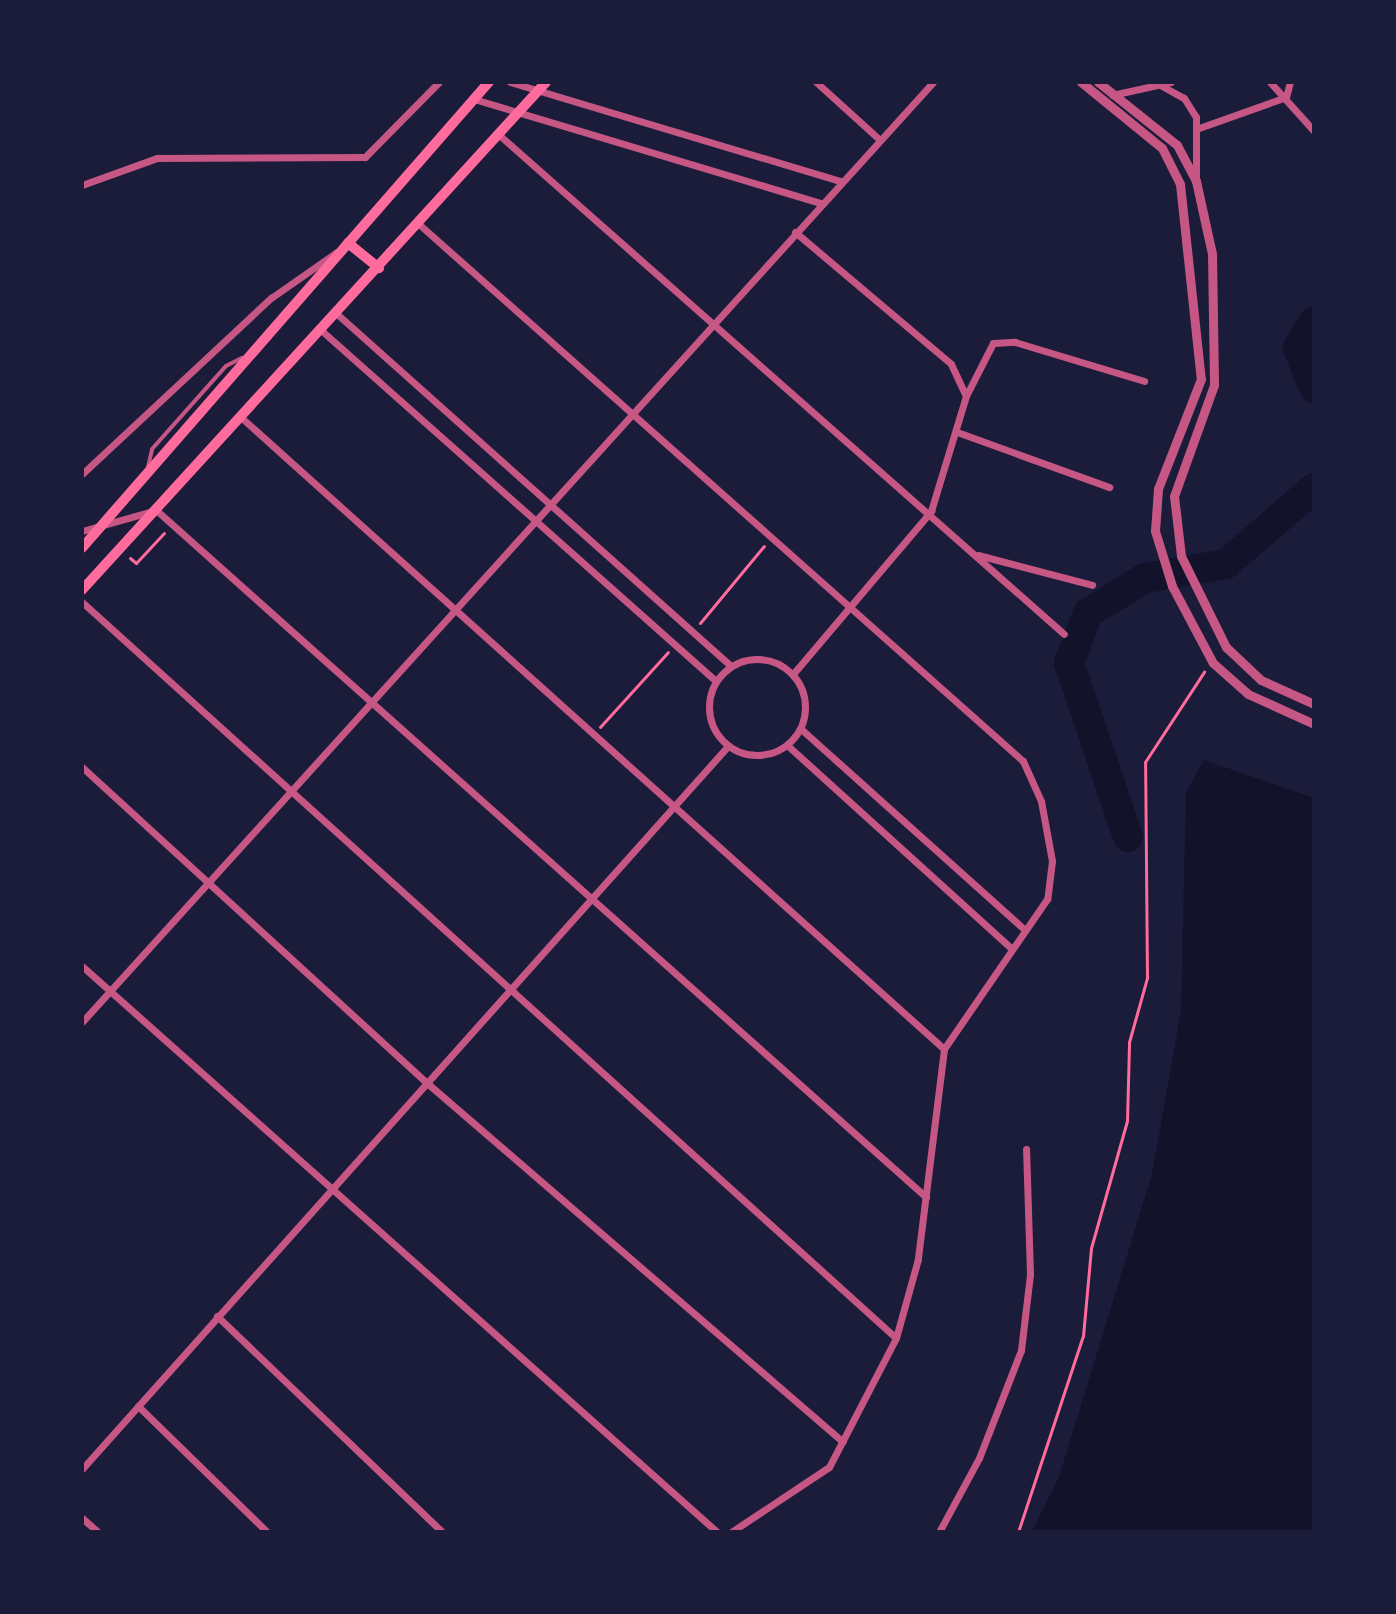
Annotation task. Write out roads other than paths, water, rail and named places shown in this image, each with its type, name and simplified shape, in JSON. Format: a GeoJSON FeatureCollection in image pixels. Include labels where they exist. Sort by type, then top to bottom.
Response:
{"type":"FeatureCollection","features":[{"type":"Feature","properties":{"kind":"main road"},"geometry":{"type":"LineString","coordinates":[[82,548],[489,82]]}},
{"type":"Feature","properties":{"kind":"main road"},"geometry":{"type":"LineString","coordinates":[[82,590],[244,420],[337,314],[421,226],[546,82]]}},
{"type":"Feature","properties":{"kind":"main road"},"geometry":{"type":"LineString","coordinates":[[348,243],[379,268]]}},
{"type":"Feature","properties":{"kind":"street"},"geometry":{"type":"LineString","coordinates":[[82,185],[157,158],[365,157],[439,82]]}},
{"type":"Feature","properties":{"kind":"street"},"geometry":{"type":"LineString","coordinates":[[510,82],[841,181]]}},
{"type":"Feature","properties":{"kind":"street"},"geometry":{"type":"LineString","coordinates":[[816,82],[880,140]]}},
{"type":"Feature","properties":{"kind":"street"},"geometry":{"type":"LineString","coordinates":[[82,1022],[455,612],[632,410],[933,82]]}},
{"type":"Feature","properties":{"kind":"street"},"geometry":{"type":"LineString","coordinates":[[1081,82],[1111,97],[1171,138],[1196,181]]}},
{"type":"Feature","properties":{"kind":"street"},"geometry":{"type":"LineString","coordinates":[[1098,82],[1175,165],[1194,260],[1201,379],[1158,489],[1163,563],[1213,663],[1248,694],[1314,724]]}},
{"type":"Feature","properties":{"kind":"street"},"geometry":{"type":"LineString","coordinates":[[1111,97],[1171,82]]}},
{"type":"Feature","properties":{"kind":"street"},"geometry":{"type":"LineString","coordinates":[[1270,82],[1314,131]]}},
{"type":"Feature","properties":{"kind":"street"},"geometry":{"type":"LineString","coordinates":[[1286,97],[1290,82]]}},
{"type":"Feature","properties":{"kind":"street"},"geometry":{"type":"LineString","coordinates":[[1162,86],[1184,98],[1199,128],[1196,181],[1217,320],[1214,385],[1174,496],[1181,556],[1226,647],[1261,680],[1314,704]]}},
{"type":"Feature","properties":{"kind":"street"},"geometry":{"type":"LineString","coordinates":[[1199,128],[1286,97]]}},
{"type":"Feature","properties":{"kind":"street"},"geometry":{"type":"LineString","coordinates":[[474,99],[821,203]]}},
{"type":"Feature","properties":{"kind":"street"},"geometry":{"type":"LineString","coordinates":[[498,134],[931,511],[1064,634]]}},
{"type":"Feature","properties":{"kind":"street"},"geometry":{"type":"LineString","coordinates":[[421,226],[632,410],[1023,761],[1044,816],[1051,880],[944,1049],[926,1197],[896,1338],[843,1442],[810,1485],[731,1532]]}},
{"type":"Feature","properties":{"kind":"street"},"geometry":{"type":"LineString","coordinates":[[795,232],[951,364],[966,396]]}},
{"type":"Feature","properties":{"kind":"street"},"geometry":{"type":"LineString","coordinates":[[82,474],[271,298],[348,243]]}},
{"type":"Feature","properties":{"kind":"street"},"geometry":{"type":"LineString","coordinates":[[337,314],[731,666]]}},
{"type":"Feature","properties":{"kind":"street"},"geometry":{"type":"LineString","coordinates":[[322,331],[716,681]]}},
{"type":"Feature","properties":{"kind":"street"},"geometry":{"type":"LineString","coordinates":[[793,674],[931,511],[966,396],[986,351],[993,343],[1015,342],[1144,381]]}},
{"type":"Feature","properties":{"kind":"street"},"geometry":{"type":"LineString","coordinates":[[244,420],[944,1049]]}},
{"type":"Feature","properties":{"kind":"street"},"geometry":{"type":"LineString","coordinates":[[957,432],[1109,487]]}},
{"type":"Feature","properties":{"kind":"street"},"geometry":{"type":"LineString","coordinates":[[82,531],[156,510],[373,700],[926,1197]]}},
{"type":"Feature","properties":{"kind":"street"},"geometry":{"type":"LineString","coordinates":[[976,554],[1092,585]]}},
{"type":"Feature","properties":{"kind":"street"},"geometry":{"type":"LineString","coordinates":[[82,602],[896,1338]]}},
{"type":"Feature","properties":{"kind":"street"},"geometry":{"type":"LineString","coordinates":[[763,658],[793,674],[806,700],[801,729],[787,745],[758,755],[728,746],[709,716],[716,681],[731,666],[763,658]]}},
{"type":"Feature","properties":{"kind":"street"},"geometry":{"type":"LineString","coordinates":[[801,729],[1023,928]]}},
{"type":"Feature","properties":{"kind":"street"},"geometry":{"type":"LineString","coordinates":[[787,745],[1010,947]]}},
{"type":"Feature","properties":{"kind":"street"},"geometry":{"type":"LineString","coordinates":[[82,1469],[590,896],[728,746]]}},
{"type":"Feature","properties":{"kind":"street"},"geometry":{"type":"LineString","coordinates":[[82,767],[212,882],[427,1083],[843,1442]]}},
{"type":"Feature","properties":{"kind":"street"},"geometry":{"type":"LineString","coordinates":[[82,966],[333,1186],[717,1532]]}},
{"type":"Feature","properties":{"kind":"street"},"geometry":{"type":"LineString","coordinates":[[939,1532],[979,1458],[1021,1350],[1030,1274],[1026,1149]]}},
{"type":"Feature","properties":{"kind":"street"},"geometry":{"type":"LineString","coordinates":[[217,1316],[442,1532]]}},
{"type":"Feature","properties":{"kind":"street"},"geometry":{"type":"LineString","coordinates":[[138,1406],[267,1532]]}},
{"type":"Feature","properties":{"kind":"street"},"geometry":{"type":"LineString","coordinates":[[82,1518],[98,1532]]}},
{"type":"Feature","properties":{"kind":"waterway"},"geometry":{"type":"LineString","coordinates":[[1314,321],[1298,348],[1314,388]]}},
{"type":"Feature","properties":{"kind":"waterway"},"geometry":{"type":"LineString","coordinates":[[1128,837],[1069,663],[1088,613],[1145,578],[1226,564],[1314,488]]}}]}
